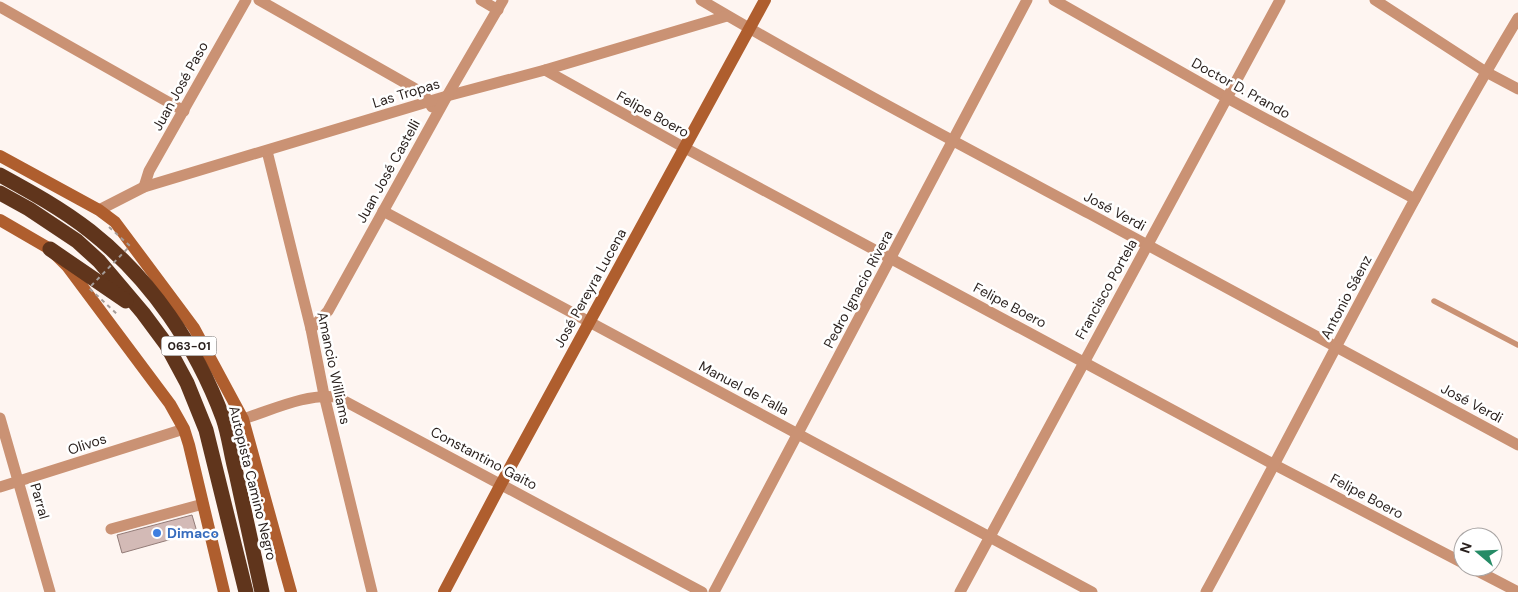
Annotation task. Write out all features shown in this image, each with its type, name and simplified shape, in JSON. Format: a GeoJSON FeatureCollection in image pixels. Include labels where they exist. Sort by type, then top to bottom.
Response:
{"type":"FeatureCollection","features":[{"type":"Feature","properties":{"kind":"highway","name":"Autopista Camino Negro"},"geometry":{"type":"LineString","coordinates":[[0,175],[57,207],[90,231],[123,260],[152,292],[188,344],[203,372],[223,420],[262,592]]}},
{"type":"Feature","properties":{"kind":"highway","name":"063-01"},"geometry":{"type":"LineString","coordinates":[[0,193],[29,209],[77,241],[99,261],[143,313],[166,344],[187,384],[206,430],[246,592]]}},
{"type":"Feature","properties":{"kind":"highway"},"geometry":{"type":"LineString","coordinates":[[50,249],[143,313]]}},
{"type":"Feature","properties":{"kind":"street","name":"Juan José Paso"},"geometry":{"type":"LineString","coordinates":[[144,187],[149,171],[246,0]]}},
{"type":"Feature","properties":{"kind":"street"},"geometry":{"type":"LineString","coordinates":[[258,0],[414,88],[425,96],[436,115]]}},
{"type":"Feature","properties":{"kind":"street"},"geometry":{"type":"LineString","coordinates":[[481,0],[500,5]]}},
{"type":"Feature","properties":{"kind":"street","name":"José Verdi"},"geometry":{"type":"LineString","coordinates":[[701,0],[954,141],[1518,445]]}},
{"type":"Feature","properties":{"kind":"street","name":"José Pereyra Lucena"},"geometry":{"type":"LineString","coordinates":[[444,592],[765,0]]}},
{"type":"Feature","properties":{"kind":"street","name":"Pedro Ignacio Rivera"},"geometry":{"type":"LineString","coordinates":[[714,592],[1028,0]]}},
{"type":"Feature","properties":{"kind":"street","name":"Doctor D. Prando"},"geometry":{"type":"LineString","coordinates":[[1054,0],[1227,98],[1415,199]]}},
{"type":"Feature","properties":{"kind":"street","name":"Francisco Portela"},"geometry":{"type":"LineString","coordinates":[[960,592],[1280,0]]}},
{"type":"Feature","properties":{"kind":"street"},"geometry":{"type":"LineString","coordinates":[[1375,0],[1486,72],[1518,89]]}},
{"type":"Feature","properties":{"kind":"street","name":"Juan José Castelli"},"geometry":{"type":"LineString","coordinates":[[311,329],[328,311],[436,115],[500,5]]}},
{"type":"Feature","properties":{"kind":"street"},"geometry":{"type":"LineString","coordinates":[[0,7],[184,110]]}},
{"type":"Feature","properties":{"kind":"street","name":"Las Tropas"},"geometry":{"type":"LineString","coordinates":[[98,210],[144,187],[267,152],[429,101],[545,70],[727,16]]}},
{"type":"Feature","properties":{"kind":"street","name":"Antonio Sáenz"},"geometry":{"type":"LineString","coordinates":[[1206,592],[1415,199],[1518,18]]}},
{"type":"Feature","properties":{"kind":"street","name":"Felipe Boero"},"geometry":{"type":"LineString","coordinates":[[545,70],[685,148],[1083,362],[1453,558]]}},
{"type":"Feature","properties":{"kind":"street","name":"Amancio Williams"},"geometry":{"type":"LineString","coordinates":[[267,152],[311,329],[324,395],[372,592]]}},
{"type":"Feature","properties":{"kind":"street"},"geometry":{"type":"LineString","coordinates":[[0,156],[98,210],[114,222],[194,328],[244,419],[291,592]]}},
{"type":"Feature","properties":{"kind":"street","name":"Manuel de Falla"},"geometry":{"type":"LineString","coordinates":[[383,211],[1092,592]]}},
{"type":"Feature","properties":{"kind":"street"},"geometry":{"type":"LineString","coordinates":[[4,225],[50,249],[67,266],[170,404],[184,429],[224,592]]}},
{"type":"Feature","properties":{"kind":"street"},"geometry":{"type":"LineString","coordinates":[[244,419],[324,395]]}},
{"type":"Feature","properties":{"kind":"street","name":"Constantino Gaito"},"geometry":{"type":"LineString","coordinates":[[324,395],[337,397],[702,592]]}},
{"type":"Feature","properties":{"kind":"street","name":"Parral"},"geometry":{"type":"LineString","coordinates":[[0,418],[50,592]]}},
{"type":"Feature","properties":{"kind":"street","name":"Olivos"},"geometry":{"type":"LineString","coordinates":[[0,487],[184,429]]}},
{"type":"Feature","properties":{"kind":"street"},"geometry":{"type":"LineString","coordinates":[[111,529],[203,504]]}},
{"type":"Feature","properties":{"kind":"street"},"geometry":{"type":"LineString","coordinates":[[1489,577],[1518,592]]}},
{"type":"Feature","properties":{"kind":"lane"},"geometry":{"type":"LineString","coordinates":[[1434,301],[1518,345]]}},
{"type":"Feature","properties":{"kind":"path"},"geometry":{"type":"LineString","coordinates":[[109,227],[130,246],[90,288],[116,314]]}},
{"type":"Feature","properties":{"kind":"building","name":"Dimaco"},"geometry":{"type":"Polygon","coordinates":[[[192,515],[197,532],[122,553],[117,535],[192,515]]]}},
{"type":"Feature","properties":{"kind":"place","name":"Dimaco"},"geometry":{"type":"Point","coordinates":[157,533]}}]}
